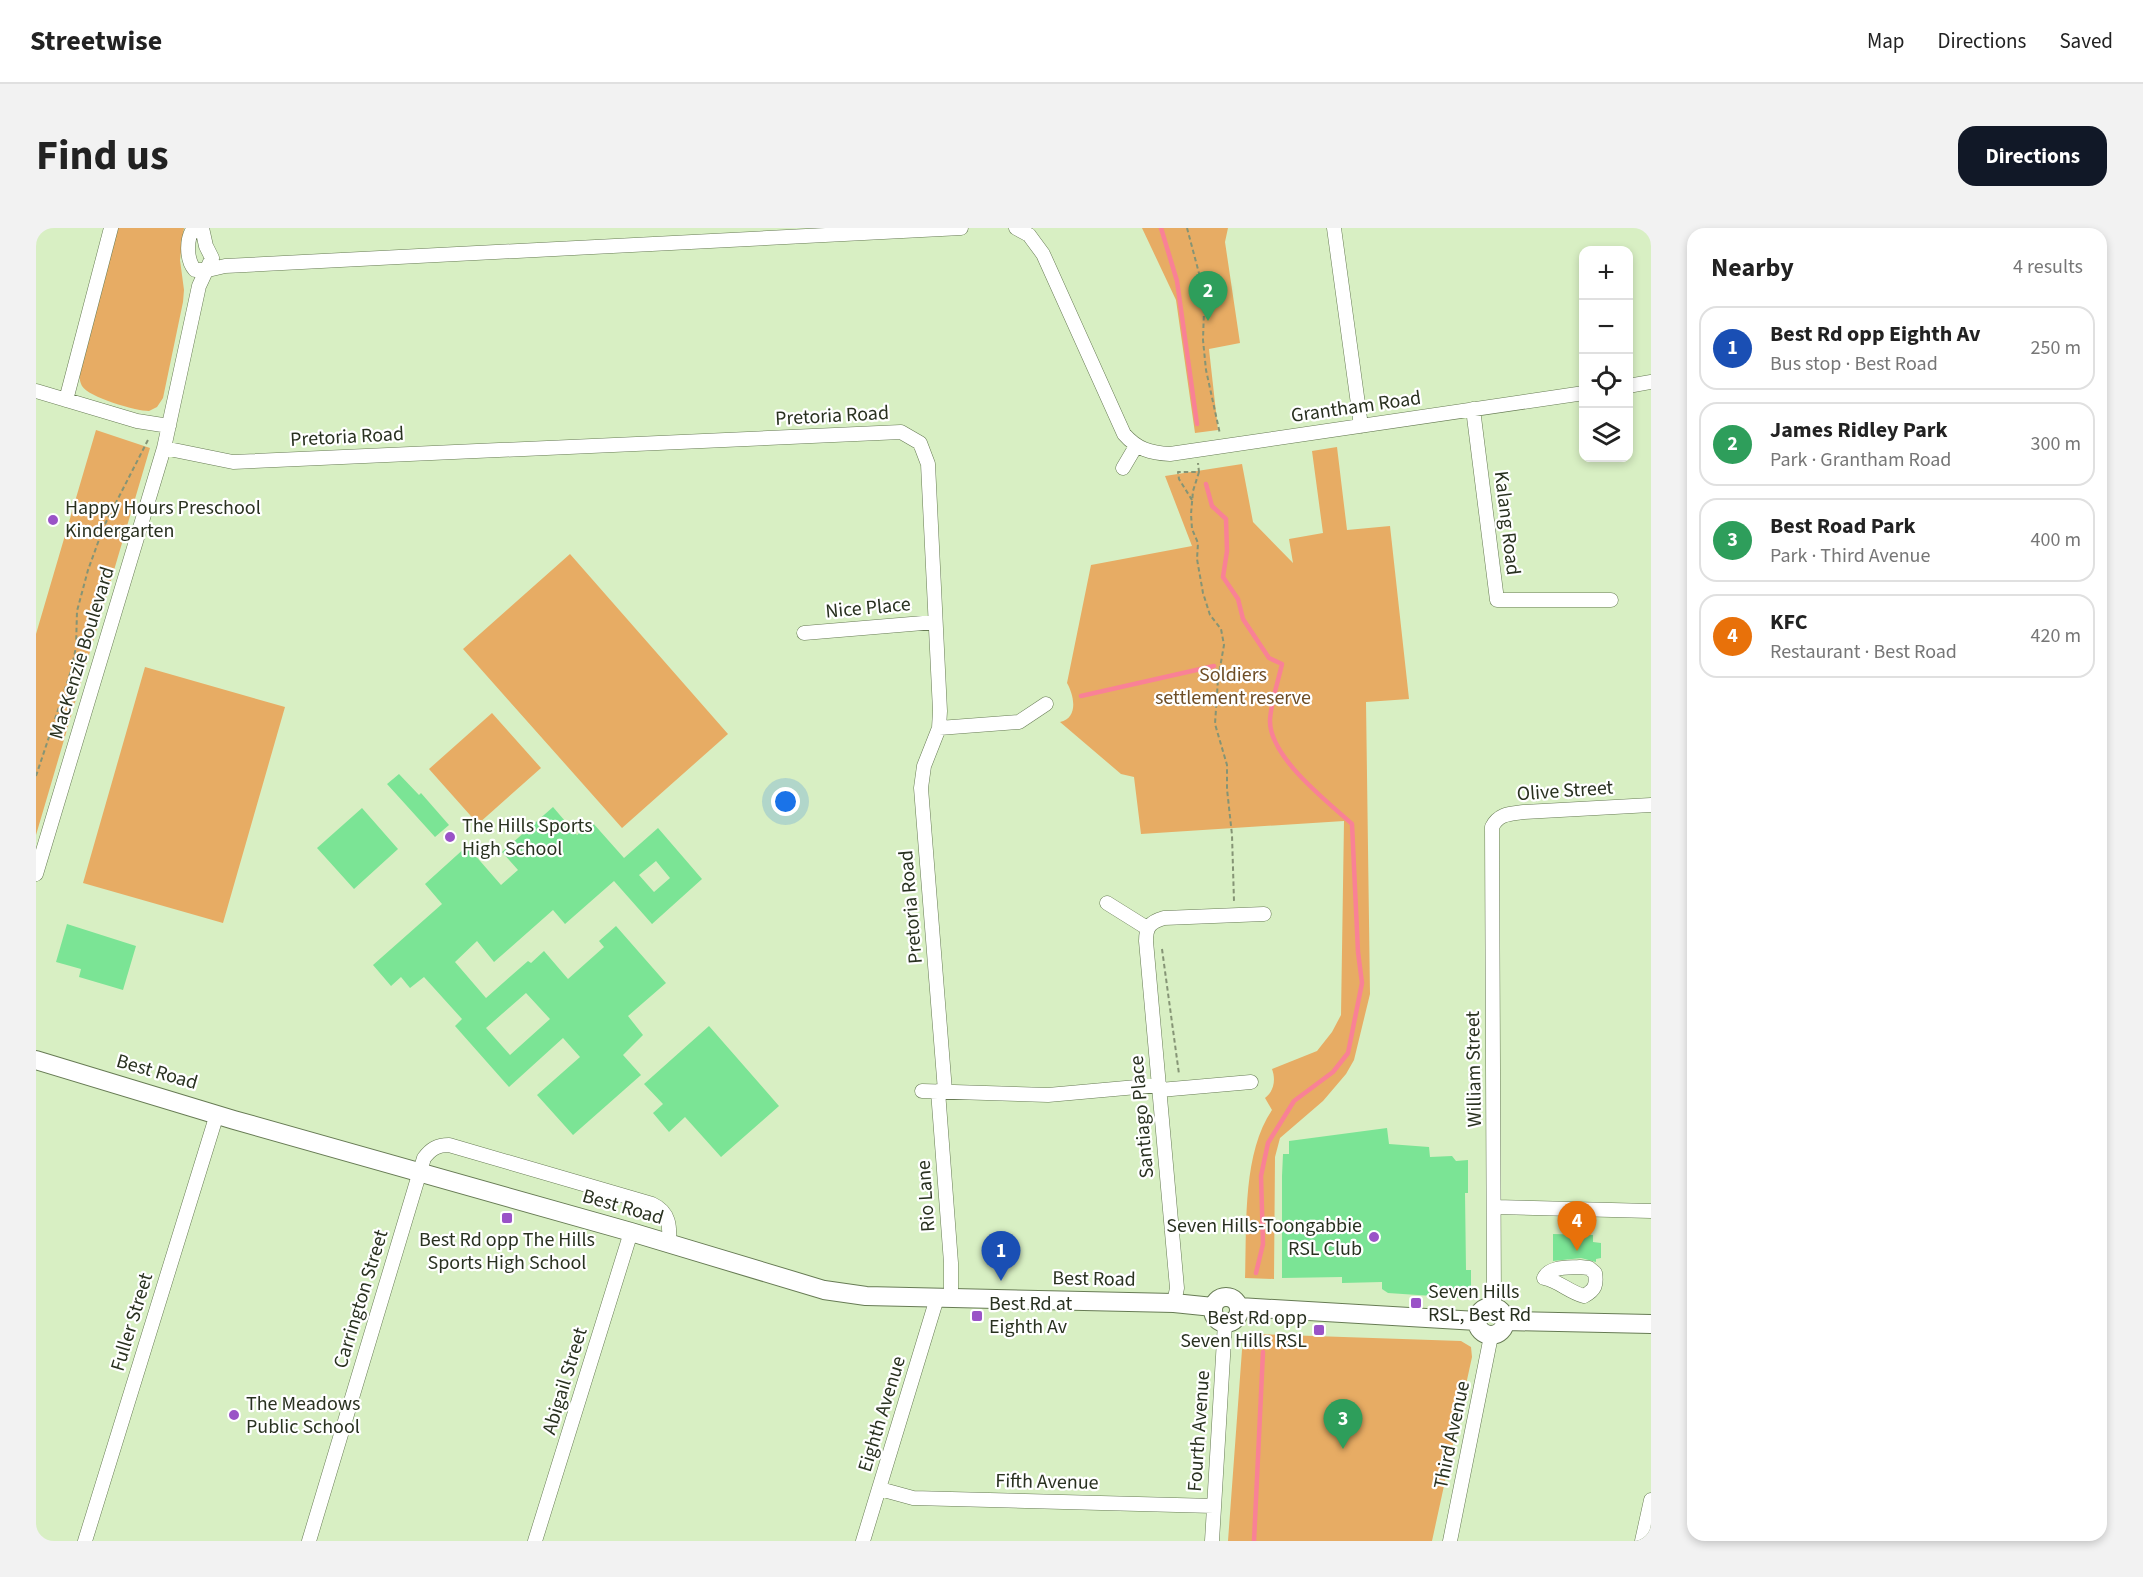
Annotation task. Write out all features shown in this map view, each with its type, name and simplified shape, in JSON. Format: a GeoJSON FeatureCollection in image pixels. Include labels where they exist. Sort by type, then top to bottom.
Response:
{"type":"FeatureCollection","features":[{"type":"Feature","properties":{"kind":"main road","name":"Best Road"},"geometry":{"type":"LineString","coordinates":[[36,1060],[824,1290],[866,1296],[1174,1302],[1213,1307]]}},
{"type":"Feature","properties":{"kind":"main road"},"geometry":{"type":"LineString","coordinates":[[1223,1296],[1235,1300],[1239,1307],[1236,1318],[1225,1323],[1215,1318],[1213,1307],[1216,1300],[1223,1296]]}},
{"type":"Feature","properties":{"kind":"main road"},"geometry":{"type":"LineString","coordinates":[[1239,1307],[1477,1321]]}},
{"type":"Feature","properties":{"kind":"main road"},"geometry":{"type":"LineString","coordinates":[[1500,1314],[1500,1333],[1491,1336],[1481,1332],[1477,1321],[1480,1311],[1489,1307],[1500,1314],[1651,1324]]}},
{"type":"Feature","properties":{"kind":"street"},"geometry":{"type":"LineString","coordinates":[[66,400],[111,228]]}},
{"type":"Feature","properties":{"kind":"street"},"geometry":{"type":"LineString","coordinates":[[194,228],[190,233],[188,255],[192,268],[208,270],[225,266],[823,231],[961,228]]}},
{"type":"Feature","properties":{"kind":"street","name":"MacKenzie Boulevard"},"geometry":{"type":"LineString","coordinates":[[36,874],[164,448],[162,425],[199,286],[213,258],[206,246],[202,228]]}},
{"type":"Feature","properties":{"kind":"street"},"geometry":{"type":"LineString","coordinates":[[1016,228],[1029,235],[1039,248],[1118,424],[1136,446],[1123,468]]}},
{"type":"Feature","properties":{"kind":"street"},"geometry":{"type":"LineString","coordinates":[[1334,228],[1361,426]]}},
{"type":"Feature","properties":{"kind":"street"},"geometry":{"type":"LineString","coordinates":[[1633,385],[1651,382]]}},
{"type":"Feature","properties":{"kind":"street"},"geometry":{"type":"LineString","coordinates":[[36,391],[137,421],[162,425]]}},
{"type":"Feature","properties":{"kind":"street","name":"Grantham Road"},"geometry":{"type":"LineString","coordinates":[[1136,446],[1154,453],[1170,454],[1579,394]]}},
{"type":"Feature","properties":{"kind":"street","name":"Kalang Road"},"geometry":{"type":"LineString","coordinates":[[1473,409],[1497,600],[1611,600]]}},
{"type":"Feature","properties":{"kind":"street","name":"Pretoria Road"},"geometry":{"type":"LineString","coordinates":[[164,448],[233,462],[901,432],[920,443],[928,464],[940,711],[939,728],[924,766],[921,788],[942,1091]]}},
{"type":"Feature","properties":{"kind":"street","name":"Nice Place"},"geometry":{"type":"LineString","coordinates":[[804,633],[935,622]]}},
{"type":"Feature","properties":{"kind":"street"},"geometry":{"type":"LineString","coordinates":[[939,728],[1019,722],[1046,704]]}},
{"type":"Feature","properties":{"kind":"street","name":"Olive Street"},"geometry":{"type":"LineString","coordinates":[[1491,831],[1494,822],[1503,815],[1651,806]]}},
{"type":"Feature","properties":{"kind":"street","name":"William Street"},"geometry":{"type":"LineString","coordinates":[[1491,831],[1495,1207],[1500,1314]]}},
{"type":"Feature","properties":{"kind":"street"},"geometry":{"type":"LineString","coordinates":[[1107,903],[1147,928],[1151,923],[1164,918],[1264,914]]}},
{"type":"Feature","properties":{"kind":"street","name":"Santiago Place"},"geometry":{"type":"LineString","coordinates":[[1147,928],[1146,941],[1177,1288],[1174,1302]]}},
{"type":"Feature","properties":{"kind":"street"},"geometry":{"type":"LineString","coordinates":[[922,1091],[1048,1095],[1159,1088],[1181,1089],[1251,1082]]}},
{"type":"Feature","properties":{"kind":"street","name":"Rio Lane"},"geometry":{"type":"LineString","coordinates":[[942,1091],[951,1263],[944,1298]]}},
{"type":"Feature","properties":{"kind":"street","name":"Fuller Street"},"geometry":{"type":"LineString","coordinates":[[85,1541],[218,1114]]}},
{"type":"Feature","properties":{"kind":"street","name":"Carrington Street"},"geometry":{"type":"LineString","coordinates":[[309,1541],[424,1158],[428,1152],[435,1147],[449,1145],[658,1207],[665,1213],[670,1228],[669,1244]]}},
{"type":"Feature","properties":{"kind":"street"},"geometry":{"type":"LineString","coordinates":[[1495,1207],[1651,1211]]}},
{"type":"Feature","properties":{"kind":"street","name":"Abigail Street"},"geometry":{"type":"LineString","coordinates":[[535,1541],[631,1232]]}},
{"type":"Feature","properties":{"kind":"street","name":"Eighth Avenue"},"geometry":{"type":"LineString","coordinates":[[864,1541],[944,1298]]}},
{"type":"Feature","properties":{"kind":"street","name":"Fourth Avenue"},"geometry":{"type":"LineString","coordinates":[[1212,1541],[1225,1323]]}},
{"type":"Feature","properties":{"kind":"street","name":"Third Avenue"},"geometry":{"type":"LineString","coordinates":[[1450,1541],[1491,1336]]}},
{"type":"Feature","properties":{"kind":"street","name":"Fifth Avenue"},"geometry":{"type":"LineString","coordinates":[[880,1489],[913,1498],[1214,1506]]}},
{"type":"Feature","properties":{"kind":"street"},"geometry":{"type":"LineString","coordinates":[[1642,1541],[1651,1500]]}},
{"type":"Feature","properties":{"kind":"path"},"geometry":{"type":"LineString","coordinates":[[1187,228],[1200,276],[1204,310],[1203,340],[1206,370],[1222,446]]}},
{"type":"Feature","properties":{"kind":"path"},"geometry":{"type":"LineString","coordinates":[[36,776],[71,671],[76,647],[77,611],[88,570],[104,526],[162,425]]}},
{"type":"Feature","properties":{"kind":"path"},"geometry":{"type":"LineString","coordinates":[[1195,450],[1199,472],[1192,500],[1192,529],[1198,543],[1197,559],[1203,593],[1210,615],[1221,629],[1224,645],[1218,679],[1215,724],[1227,765],[1234,915]]}},
{"type":"Feature","properties":{"kind":"path"},"geometry":{"type":"LineString","coordinates":[[1192,500],[1179,479],[1178,472],[1199,472]]}},
{"type":"Feature","properties":{"kind":"path"},"geometry":{"type":"LineString","coordinates":[[1161,939],[1181,1089]]}},
{"type":"Feature","properties":{"kind":"green space"},"geometry":{"type":"Polygon","coordinates":[[[118,228],[184,228],[180,260],[184,290],[183,302],[163,398],[157,407],[149,411],[124,406],[93,395],[82,386],[80,379],[83,357],[118,228]]]}},
{"type":"Feature","properties":{"kind":"green space"},"geometry":{"type":"Polygon","coordinates":[[[1142,228],[1228,228],[1225,242],[1240,343],[1209,349],[1218,430],[1195,433],[1176,300],[1142,228]]]}},
{"type":"Feature","properties":{"kind":"green space"},"geometry":{"type":"Polygon","coordinates":[[[96,430],[150,448],[36,835],[36,634],[96,430]]]}},
{"type":"Feature","properties":{"kind":"green space","name":"Soldiers settlement reserve"},"geometry":{"type":"Polygon","coordinates":[[[1337,447],[1347,530],[1390,526],[1409,699],[1366,702],[1370,994],[1354,1060],[1346,1074],[1323,1101],[1280,1138],[1275,1157],[1274,1279],[1245,1278],[1248,1191],[1255,1148],[1272,1110],[1265,1098],[1273,1085],[1272,1069],[1317,1051],[1332,1032],[1341,1015],[1344,821],[1141,834],[1134,777],[1121,774],[1060,722],[1070,716],[1073,706],[1072,694],[1067,683],[1091,565],[1192,546],[1165,476],[1242,464],[1253,522],[1293,563],[1289,539],[1323,533],[1312,451],[1337,447]]]}},
{"type":"Feature","properties":{"kind":"green space"},"geometry":{"type":"Polygon","coordinates":[[[570,554],[728,734],[622,828],[463,649],[570,554]]]}},
{"type":"Feature","properties":{"kind":"green space"},"geometry":{"type":"Polygon","coordinates":[[[145,667],[285,707],[223,923],[83,883],[145,667]]]}},
{"type":"Feature","properties":{"kind":"green space"},"geometry":{"type":"Polygon","coordinates":[[[492,713],[541,768],[478,824],[429,769],[492,713]]]}},
{"type":"Feature","properties":{"kind":"green space"},"geometry":{"type":"Polygon","coordinates":[[[1256,1334],[1461,1341],[1471,1347],[1472,1357],[1432,1541],[1228,1541],[1242,1350],[1246,1339],[1256,1334]]]}},
{"type":"Feature","properties":{"kind":"building"},"geometry":{"type":"Polygon","coordinates":[[[399,774],[419,795],[421,793],[449,825],[435,837],[387,784],[399,774]]]}},
{"type":"Feature","properties":{"kind":"building"},"geometry":{"type":"Polygon","coordinates":[[[553,807],[577,835],[592,822],[624,858],[658,828],[702,879],[652,924],[614,881],[565,924],[553,910],[494,962],[477,941],[455,962],[486,998],[528,961],[531,963],[544,951],[568,979],[604,947],[599,941],[616,926],[666,983],[628,1016],[643,1035],[623,1055],[641,1075],[573,1135],[537,1095],[580,1057],[563,1038],[509,1087],[455,1026],[462,1019],[424,977],[410,988],[401,977],[391,986],[373,965],[442,904],[425,884],[467,846],[501,885],[518,870],[502,852],[553,807]],[[656,861],[639,875],[654,892],[670,878],[656,861]],[[526,993],[486,1028],[510,1055],[550,1019],[526,993]]]}},
{"type":"Feature","properties":{"kind":"building"},"geometry":{"type":"Polygon","coordinates":[[[362,808],[398,849],[354,889],[317,848],[362,808]]]}},
{"type":"Feature","properties":{"kind":"building"},"geometry":{"type":"Polygon","coordinates":[[[67,924],[136,946],[123,990],[79,977],[81,969],[56,962],[67,924]]]}},
{"type":"Feature","properties":{"kind":"building"},"geometry":{"type":"Polygon","coordinates":[[[709,1026],[779,1106],[721,1157],[685,1117],[669,1132],[653,1113],[663,1104],[644,1084],[709,1026]]]}},
{"type":"Feature","properties":{"kind":"building","name":"Seven Hills-Toongabbie RSL Club"},"geometry":{"type":"Polygon","coordinates":[[[1387,1128],[1389,1144],[1429,1147],[1430,1157],[1452,1156],[1456,1161],[1468,1160],[1468,1193],[1465,1193],[1466,1270],[1471,1270],[1471,1291],[1462,1298],[1388,1293],[1382,1289],[1382,1282],[1342,1283],[1342,1277],[1282,1278],[1283,1154],[1289,1154],[1289,1141],[1387,1128]]]}},
{"type":"Feature","properties":{"kind":"building"},"geometry":{"type":"Polygon","coordinates":[[[1553,1234],[1593,1235],[1593,1242],[1601,1243],[1601,1258],[1596,1259],[1596,1262],[1581,1258],[1553,1261],[1553,1234]]]}},
{"type":"Feature","properties":{"kind":"waterway"},"geometry":{"type":"LineString","coordinates":[[1161,228],[1177,281],[1197,424]]}},
{"type":"Feature","properties":{"kind":"waterway"},"geometry":{"type":"LineString","coordinates":[[1206,484],[1212,506],[1226,519],[1227,551],[1223,577],[1238,599],[1243,619],[1269,658],[1282,664],[1273,699],[1270,720],[1272,734],[1279,749],[1301,777],[1352,824],[1358,952],[1362,983],[1348,1053],[1333,1072],[1294,1101],[1268,1143],[1261,1176],[1263,1244],[1256,1273]]}},
{"type":"Feature","properties":{"kind":"waterway"},"geometry":{"type":"LineString","coordinates":[[1081,696],[1214,666]]}},
{"type":"Feature","properties":{"kind":"waterway"},"geometry":{"type":"LineString","coordinates":[[1254,1541],[1263,1352]]}},
{"type":"Feature","properties":{"kind":"place","name":"James Ridley Park"},"geometry":{"type":"Point","coordinates":[1208,321]}},
{"type":"Feature","properties":{"kind":"place","name":"Happy Hours Preschool Kindergarten"},"geometry":{"type":"Point","coordinates":[53,520]}},
{"type":"Feature","properties":{"kind":"place","name":"The Hills Sports High School"},"geometry":{"type":"Point","coordinates":[450,837]}},
{"type":"Feature","properties":{"kind":"place","name":"Best Rd opp The Hills Sports High School"},"geometry":{"type":"Point","coordinates":[507,1218]}},
{"type":"Feature","properties":{"kind":"place","name":"Seven Hills-Toongabbie RSL Club"},"geometry":{"type":"Point","coordinates":[1374,1237]}},
{"type":"Feature","properties":{"kind":"place","name":"KFC"},"geometry":{"type":"Point","coordinates":[1577,1251]}},
{"type":"Feature","properties":{"kind":"place","name":"Best Rd opp Eighth Av"},"geometry":{"type":"Point","coordinates":[1001,1281]}},
{"type":"Feature","properties":{"kind":"place","name":"Seven Hills RSL, Best Rd"},"geometry":{"type":"Point","coordinates":[1416,1303]}},
{"type":"Feature","properties":{"kind":"place","name":"Best Rd at Eighth Av"},"geometry":{"type":"Point","coordinates":[977,1316]}},
{"type":"Feature","properties":{"kind":"place","name":"Best Rd opp Seven Hills RSL"},"geometry":{"type":"Point","coordinates":[1319,1330]}},
{"type":"Feature","properties":{"kind":"place","name":"The Meadows Public School"},"geometry":{"type":"Point","coordinates":[234,1415]}},
{"type":"Feature","properties":{"kind":"place","name":"Best Road Park"},"geometry":{"type":"Point","coordinates":[1343,1449]}}]}
